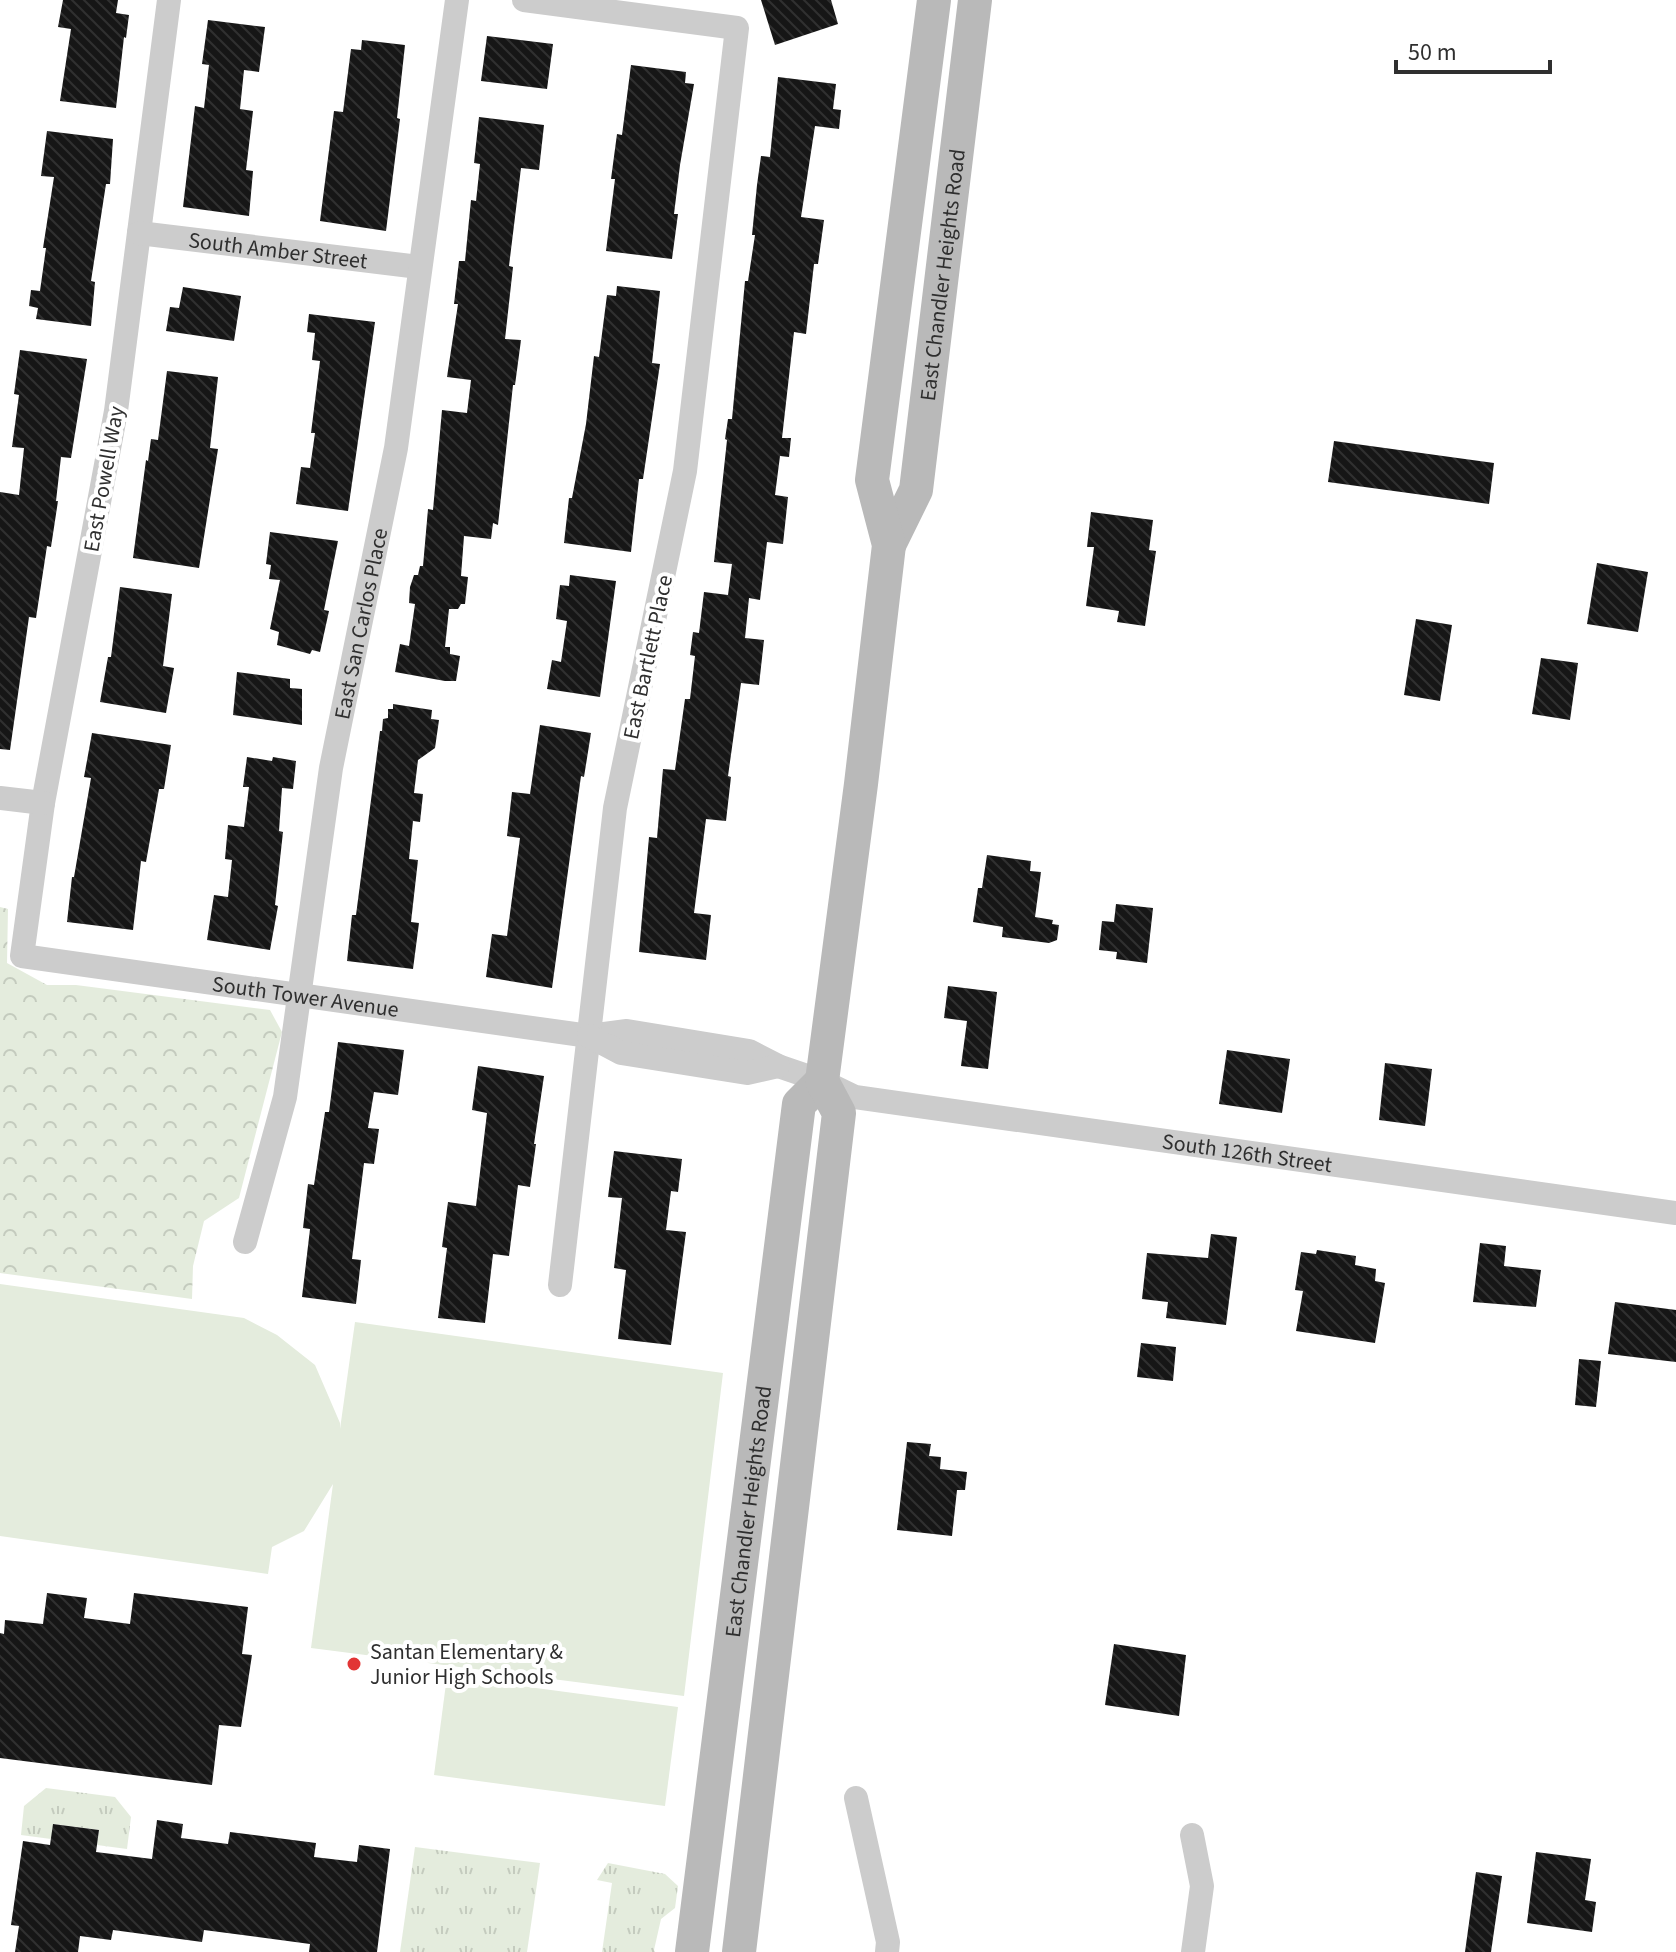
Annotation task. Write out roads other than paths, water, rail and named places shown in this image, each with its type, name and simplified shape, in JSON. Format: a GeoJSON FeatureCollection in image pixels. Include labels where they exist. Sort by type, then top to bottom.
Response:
{"type":"FeatureCollection","features":[{"type":"Feature","properties":{"kind":"main road","name":"East Chandler Heights Road"},"geometry":{"type":"LineString","coordinates":[[889,545],[872,480],[934,0]]}},
{"type":"Feature","properties":{"kind":"main road","name":"East Chandler Heights Road"},"geometry":{"type":"LineString","coordinates":[[739,1952],[839,1113],[822,1081],[889,545],[916,490],[975,0]]}},
{"type":"Feature","properties":{"kind":"main road","name":"East Chandler Heights Road"},"geometry":{"type":"LineString","coordinates":[[692,1952],[799,1104],[822,1081]]}},
{"type":"Feature","properties":{"kind":"street","name":"East Powell Way"},"geometry":{"type":"LineString","coordinates":[[22,956],[43,803],[116,411],[169,0]]}},
{"type":"Feature","properties":{"kind":"street","name":"East San Carlos Place"},"geometry":{"type":"LineString","coordinates":[[245,1242],[285,1097],[331,768],[396,448],[457,0]]}},
{"type":"Feature","properties":{"kind":"street","name":"East Bartlett Place"},"geometry":{"type":"LineString","coordinates":[[524,0],[737,28],[685,471],[615,808],[560,1285]]}},
{"type":"Feature","properties":{"kind":"street","name":"South Amber Street"},"geometry":{"type":"LineString","coordinates":[[139,233],[419,267]]}},
{"type":"Feature","properties":{"kind":"street"},"geometry":{"type":"LineString","coordinates":[[0,798],[43,803]]}},
{"type":"Feature","properties":{"kind":"street","name":"South Tower Avenue"},"geometry":{"type":"LineString","coordinates":[[22,956],[589,1036],[621,1053],[747,1073],[778,1066],[822,1081]]}},
{"type":"Feature","properties":{"kind":"street","name":"South 126th Street"},"geometry":{"type":"LineString","coordinates":[[822,1081],[855,1097],[1676,1213]]}},
{"type":"Feature","properties":{"kind":"street"},"geometry":{"type":"LineString","coordinates":[[856,1798],[888,1942],[887,1952]]}},
{"type":"Feature","properties":{"kind":"street"},"geometry":{"type":"LineString","coordinates":[[1192,1835],[1202,1886],[1193,1952]]}},
{"type":"Feature","properties":{"kind":"place","name":"Santan Elementary & Junior High Schools"},"geometry":{"type":"Point","coordinates":[354,1664]}}]}
